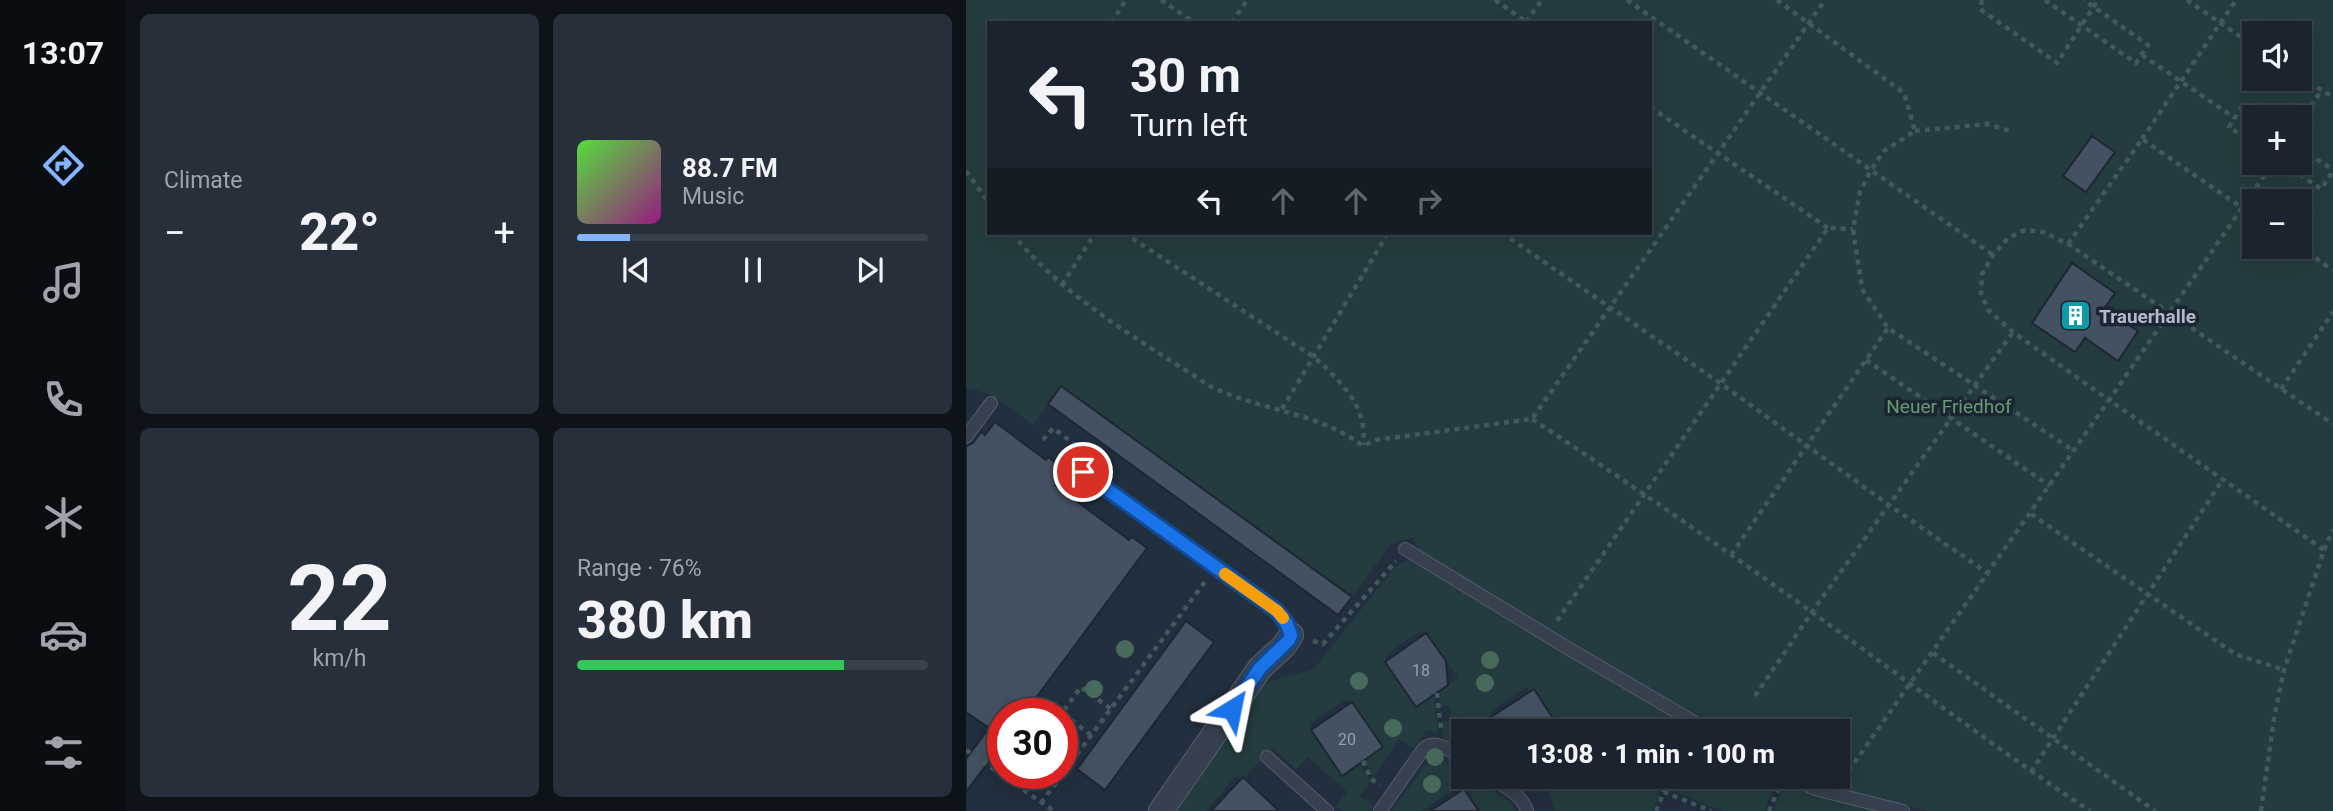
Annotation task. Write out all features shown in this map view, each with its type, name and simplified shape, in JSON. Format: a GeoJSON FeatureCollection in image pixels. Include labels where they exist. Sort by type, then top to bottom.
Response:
{"type":"FeatureCollection","features":[{"type":"Feature","properties":{"kind":"street"},"geometry":{"type":"LineString","coordinates":[[1161,811],[1260,668],[1284,646],[1291,635]]}},
{"type":"Feature","properties":{"kind":"lane"},"geometry":{"type":"LineString","coordinates":[[966,437],[991,403]]}},
{"type":"Feature","properties":{"kind":"lane"},"geometry":{"type":"LineString","coordinates":[[1083,472],[1277,611],[1291,635]]}},
{"type":"Feature","properties":{"kind":"lane"},"geometry":{"type":"LineString","coordinates":[[1405,550],[1689,719]]}},
{"type":"Feature","properties":{"kind":"lane"},"geometry":{"type":"LineString","coordinates":[[1380,811],[1424,748],[1431,743],[1438,744],[1451,752]]}},
{"type":"Feature","properties":{"kind":"lane"},"geometry":{"type":"LineString","coordinates":[[1267,757],[1327,811]]}},
{"type":"Feature","properties":{"kind":"lane"},"geometry":{"type":"LineString","coordinates":[[1507,789],[1525,805],[1527,811]]}},
{"type":"Feature","properties":{"kind":"lane"},"geometry":{"type":"LineString","coordinates":[[1816,789],[1903,811]]}},
{"type":"Feature","properties":{"kind":"path"},"geometry":{"type":"LineString","coordinates":[[1112,21],[1126,0]]}},
{"type":"Feature","properties":{"kind":"path"},"geometry":{"type":"LineString","coordinates":[[1161,0],[1192,21]]}},
{"type":"Feature","properties":{"kind":"path"},"geometry":{"type":"LineString","coordinates":[[1233,21],[1247,0]]}},
{"type":"Feature","properties":{"kind":"path"},"geometry":{"type":"LineString","coordinates":[[1495,0],[1526,21]]}},
{"type":"Feature","properties":{"kind":"path"},"geometry":{"type":"LineString","coordinates":[[1528,21],[1542,0]]}},
{"type":"Feature","properties":{"kind":"path"},"geometry":{"type":"LineString","coordinates":[[1628,0],[1993,256]]}},
{"type":"Feature","properties":{"kind":"path"},"geometry":{"type":"LineString","coordinates":[[1777,0],[1903,93],[1915,131]]}},
{"type":"Feature","properties":{"kind":"path"},"geometry":{"type":"LineString","coordinates":[[1532,419],[1825,0]]}},
{"type":"Feature","properties":{"kind":"path"},"geometry":{"type":"LineString","coordinates":[[1982,0],[1980,9],[2057,63],[2098,0]]}},
{"type":"Feature","properties":{"kind":"path"},"geometry":{"type":"LineString","coordinates":[[2045,0],[2136,63],[2148,45],[2084,0]]}},
{"type":"Feature","properties":{"kind":"path"},"geometry":{"type":"LineString","coordinates":[[2187,0],[2242,38]]}},
{"type":"Feature","properties":{"kind":"path"},"geometry":{"type":"LineString","coordinates":[[2068,244],[2236,0]]}},
{"type":"Feature","properties":{"kind":"path"},"geometry":{"type":"LineString","coordinates":[[2142,55],[2235,117]]}},
{"type":"Feature","properties":{"kind":"path"},"geometry":{"type":"LineString","coordinates":[[2312,85],[2333,97]]}},
{"type":"Feature","properties":{"kind":"path"},"geometry":{"type":"LineString","coordinates":[[2312,105],[2321,91]]}},
{"type":"Feature","properties":{"kind":"path"},"geometry":{"type":"LineString","coordinates":[[1652,108],[1828,228],[1853,229]]}},
{"type":"Feature","properties":{"kind":"path"},"geometry":{"type":"LineString","coordinates":[[2242,109],[2229,127],[2242,136]]}},
{"type":"Feature","properties":{"kind":"path"},"geometry":{"type":"LineString","coordinates":[[2010,131],[1988,124],[1915,131],[1884,151],[1860,192],[1853,229],[1861,289],[1888,328],[2074,451]]}},
{"type":"Feature","properties":{"kind":"path"},"geometry":{"type":"LineString","coordinates":[[1835,794],[2242,208],[2142,139]]}},
{"type":"Feature","properties":{"kind":"path"},"geometry":{"type":"LineString","coordinates":[[2301,175],[2321,189],[2333,171],[2312,156]]}},
{"type":"Feature","properties":{"kind":"path"},"geometry":{"type":"LineString","coordinates":[[966,171],[987,201]]}},
{"type":"Feature","properties":{"kind":"path"},"geometry":{"type":"LineString","coordinates":[[1555,624],[1828,228]]}},
{"type":"Feature","properties":{"kind":"path"},"geometry":{"type":"LineString","coordinates":[[2324,550],[2012,332],[1989,310],[1981,293],[1982,274],[2008,238],[2025,230],[2043,232],[2068,244],[2171,312],[2333,424]]}},
{"type":"Feature","properties":{"kind":"path"},"geometry":{"type":"LineString","coordinates":[[1014,235],[1079,299],[1210,386],[1230,396],[1331,426],[1363,446]]}},
{"type":"Feature","properties":{"kind":"path"},"geometry":{"type":"LineString","coordinates":[[1062,285],[1095,235]]}},
{"type":"Feature","properties":{"kind":"path"},"geometry":{"type":"LineString","coordinates":[[1127,235],[1314,357],[1339,380],[1357,404],[1365,430],[1363,446]]}},
{"type":"Feature","properties":{"kind":"path"},"geometry":{"type":"LineString","coordinates":[[1282,410],[1387,235]]}},
{"type":"Feature","properties":{"kind":"path"},"geometry":{"type":"LineString","coordinates":[[1505,235],[1720,383],[1989,574]]}},
{"type":"Feature","properties":{"kind":"path"},"geometry":{"type":"LineString","coordinates":[[2312,256],[2333,270]]}},
{"type":"Feature","properties":{"kind":"path"},"geometry":{"type":"LineString","coordinates":[[2281,389],[2333,312]]}},
{"type":"Feature","properties":{"kind":"path"},"geometry":{"type":"LineString","coordinates":[[1731,555],[1888,328]]}},
{"type":"Feature","properties":{"kind":"path"},"geometry":{"type":"LineString","coordinates":[[1755,696],[2012,332]]}},
{"type":"Feature","properties":{"kind":"path"},"geometry":{"type":"LineString","coordinates":[[1866,360],[2050,487]]}},
{"type":"Feature","properties":{"kind":"path"},"geometry":{"type":"LineString","coordinates":[[1363,446],[1376,440],[1532,419],[1643,493],[2031,772],[2090,811]]}},
{"type":"Feature","properties":{"kind":"path"},"geometry":{"type":"LineString","coordinates":[[1043,440],[1053,428],[1078,447]]}},
{"type":"Feature","properties":{"kind":"path"},"geometry":{"type":"LineString","coordinates":[[2031,772],[2223,479]]}},
{"type":"Feature","properties":{"kind":"path"},"geometry":{"type":"LineString","coordinates":[[2031,514],[2235,654],[2284,670]]}},
{"type":"Feature","properties":{"kind":"path"},"geometry":{"type":"LineString","coordinates":[[2261,811],[2274,718],[2284,670],[2333,530]]}},
{"type":"Feature","properties":{"kind":"path"},"geometry":{"type":"LineString","coordinates":[[1041,803],[1216,567]]}},
{"type":"Feature","properties":{"kind":"path"},"geometry":{"type":"LineString","coordinates":[[1291,635],[1324,644],[1388,569]]}},
{"type":"Feature","properties":{"kind":"path"},"geometry":{"type":"LineString","coordinates":[[1933,653],[2155,811]]}},
{"type":"Feature","properties":{"kind":"path"},"geometry":{"type":"LineString","coordinates":[[1091,735],[1062,713],[1081,687],[1111,709]]}},
{"type":"Feature","properties":{"kind":"path"},"geometry":{"type":"LineString","coordinates":[[1437,692],[1441,731],[1438,744]]}},
{"type":"Feature","properties":{"kind":"path"},"geometry":{"type":"LineString","coordinates":[[966,750],[1050,810]]}},
{"type":"Feature","properties":{"kind":"path"},"geometry":{"type":"LineString","coordinates":[[1363,761],[1371,779],[1392,794]]}},
{"type":"Feature","properties":{"kind":"path"},"geometry":{"type":"LineString","coordinates":[[1769,811],[1780,789]]}},
{"type":"Feature","properties":{"kind":"path"},"geometry":{"type":"LineString","coordinates":[[1656,811],[1664,792],[1711,811]]}},
{"type":"Feature","properties":{"kind":"green space","name":"Neuer Friedhof"},"geometry":{"type":"Polygon","coordinates":[[[966,0],[2333,0],[2333,811],[1928,811],[1842,789],[1850,789],[1850,719],[1704,719],[1569,643],[1419,550],[1413,537],[1391,544],[1352,597],[1062,386],[1033,425],[994,396],[966,387],[966,0]]]}},
{"type":"Feature","properties":{"kind":"green space"},"geometry":{"type":"Polygon","coordinates":[[[1410,561],[1680,719],[1554,719],[1534,689],[1531,691],[1526,687],[1491,711],[1492,719],[1451,721],[1450,706],[1441,706],[1440,691],[1458,678],[1426,633],[1420,631],[1387,654],[1385,662],[1416,707],[1434,695],[1437,734],[1431,730],[1426,731],[1414,748],[1399,739],[1373,777],[1365,760],[1383,747],[1352,702],[1345,700],[1311,723],[1311,731],[1342,776],[1360,764],[1370,781],[1360,796],[1374,806],[1369,811],[1342,811],[1336,806],[1347,792],[1308,757],[1296,769],[1272,748],[1244,778],[1241,780],[1236,776],[1206,811],[1172,811],[1258,685],[1314,669],[1394,568],[1410,561]]]}},
{"type":"Feature","properties":{"kind":"green space"},"geometry":{"type":"Polygon","coordinates":[[[1451,721],[1451,743],[1443,738],[1442,722],[1451,721]]]}},
{"type":"Feature","properties":{"kind":"green space"},"geometry":{"type":"Polygon","coordinates":[[[1436,756],[1451,765],[1451,789],[1454,789],[1422,811],[1392,811],[1431,757],[1436,756]]]}},
{"type":"Feature","properties":{"kind":"green space"},"geometry":{"type":"Polygon","coordinates":[[[1464,789],[1489,789],[1510,802],[1516,811],[1479,811],[1464,789]]]}},
{"type":"Feature","properties":{"kind":"green space"},"geometry":{"type":"Polygon","coordinates":[[[1547,789],[1662,789],[1652,811],[1555,811],[1547,789]]]}},
{"type":"Feature","properties":{"kind":"green space"},"geometry":{"type":"Polygon","coordinates":[[[1668,789],[1774,789],[1764,811],[1722,811],[1668,789]]]}},
{"type":"Feature","properties":{"kind":"green space"},"geometry":{"type":"Polygon","coordinates":[[[1783,789],[1812,789],[1883,811],[1773,811],[1783,789]]]}},
{"type":"Feature","properties":{"kind":"building"},"geometry":{"type":"Polygon","coordinates":[[[2092,136],[2115,152],[2086,192],[2063,176],[2092,136]]]}},
{"type":"Feature","properties":{"kind":"building","name":"Trauerhalle"},"geometry":{"type":"Polygon","coordinates":[[[2072,263],[2115,293],[2104,309],[2138,331],[2118,361],[2085,338],[2075,352],[2032,323],[2072,263]]]}},
{"type":"Feature","properties":{"kind":"building"},"geometry":{"type":"Polygon","coordinates":[[[1061,386],[1352,597],[1338,615],[1048,404],[1061,386]]]}},
{"type":"Feature","properties":{"kind":"building"},"geometry":{"type":"Polygon","coordinates":[[[995,422],[1046,460],[1048,457],[1066,470],[1055,485],[1129,540],[1132,537],[1147,548],[1036,698],[987,698],[987,727],[966,712],[966,446],[973,443],[981,432],[985,435],[995,422]]]}},
{"type":"Feature","properties":{"kind":"building"},"geometry":{"type":"Polygon","coordinates":[[[1186,621],[1214,642],[1105,790],[1078,768],[1186,621]]]}},
{"type":"Feature","properties":{"kind":"building"},"geometry":{"type":"Polygon","coordinates":[[[1426,633],[1446,661],[1448,685],[1416,707],[1385,662],[1426,633]]]}},
{"type":"Feature","properties":{"kind":"building"},"geometry":{"type":"Polygon","coordinates":[[[1534,689],[1554,719],[1492,719],[1491,717],[1534,689]]]}},
{"type":"Feature","properties":{"kind":"building"},"geometry":{"type":"Polygon","coordinates":[[[1352,702],[1383,747],[1342,776],[1311,730],[1352,702]]]}},
{"type":"Feature","properties":{"kind":"building"},"geometry":{"type":"Polygon","coordinates":[[[987,731],[987,764],[966,792],[966,759],[987,731]]]}},
{"type":"Feature","properties":{"kind":"building"},"geometry":{"type":"Polygon","coordinates":[[[1243,777],[1279,811],[1211,811],[1243,777]]]}},
{"type":"Feature","properties":{"kind":"building"},"geometry":{"type":"Polygon","coordinates":[[[1464,789],[1479,811],[1430,811],[1464,789]]]}},
{"type":"Feature","properties":{"kind":"slow traffic"},"geometry":{"type":"LineString","coordinates":[[1225,574],[1283,618]]}},
{"type":"Feature","properties":{"kind":"place","name":"Trauerhalle"},"geometry":{"type":"Point","coordinates":[2076,316]}},
{"type":"Feature","properties":{"kind":"route"},"geometry":{"type":"LineString","coordinates":[[1083,472],[1277,611],[1291,630],[1289,640],[1260,668],[1232,709]]}}]}
